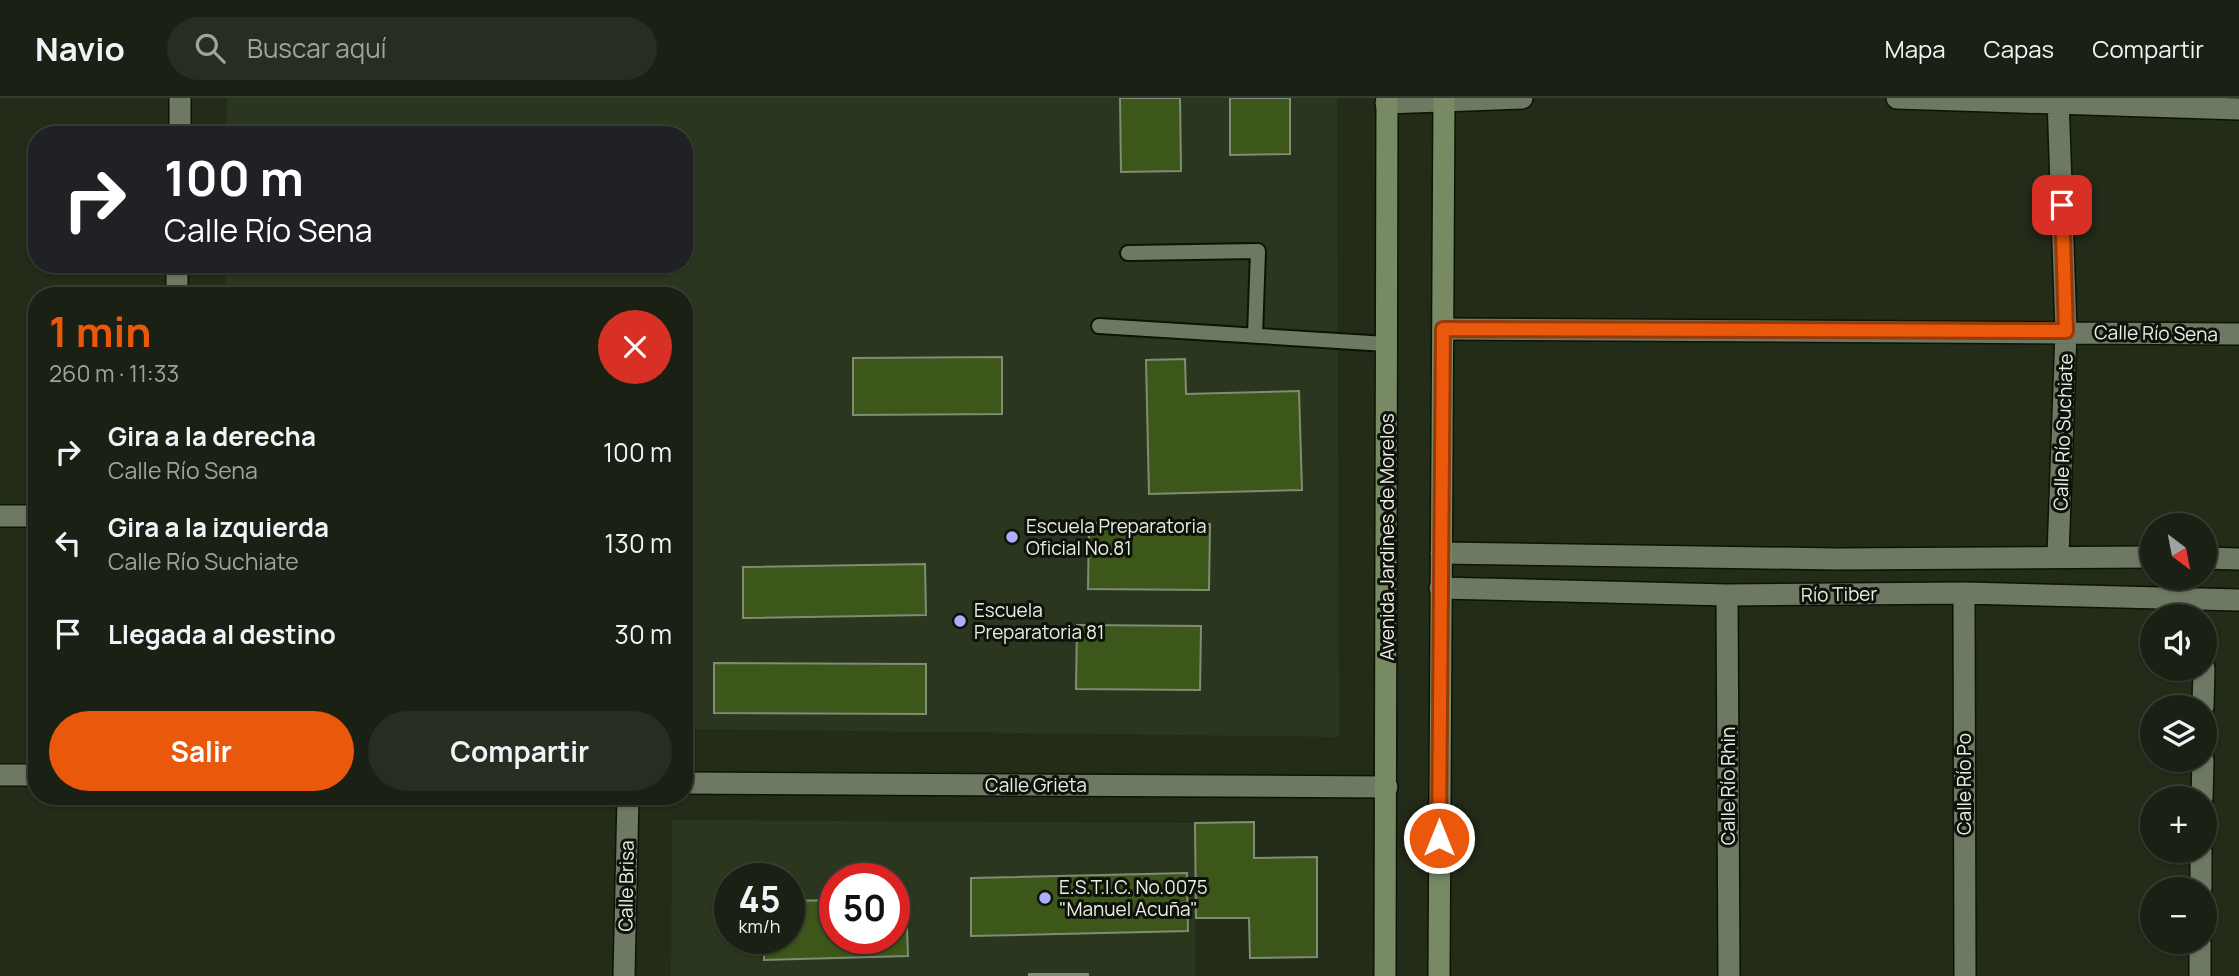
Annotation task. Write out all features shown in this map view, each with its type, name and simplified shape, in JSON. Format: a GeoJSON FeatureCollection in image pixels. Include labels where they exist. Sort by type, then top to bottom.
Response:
{"type":"FeatureCollection","features":[{"type":"Feature","properties":{"kind":"main road"},"geometry":{"type":"LineString","coordinates":[[1439,976],[1444,99]]}},
{"type":"Feature","properties":{"kind":"main road","name":"Avenida Jardines de Morelos"},"geometry":{"type":"LineString","coordinates":[[1385,976],[1387,100]]}},
{"type":"Feature","properties":{"kind":"street"},"geometry":{"type":"LineString","coordinates":[[180,98],[180,126]]}},
{"type":"Feature","properties":{"kind":"street"},"geometry":{"type":"LineString","coordinates":[[1387,100],[1522,98]]}},
{"type":"Feature","properties":{"kind":"street"},"geometry":{"type":"LineString","coordinates":[[1898,98],[2239,108]]}},
{"type":"Feature","properties":{"kind":"street","name":"Calle Río Suchiate"},"geometry":{"type":"LineString","coordinates":[[2058,101],[2066,331],[2058,556]]}},
{"type":"Feature","properties":{"kind":"street","name":"Calle Río Sena"},"geometry":{"type":"LineString","coordinates":[[1443,329],[2239,334]]}},
{"type":"Feature","properties":{"kind":"street"},"geometry":{"type":"LineString","coordinates":[[0,516],[28,516]]}},
{"type":"Feature","properties":{"kind":"street","name":"Río Tiber"},"geometry":{"type":"LineString","coordinates":[[1441,553],[1837,559],[2140,557]]}},
{"type":"Feature","properties":{"kind":"street"},"geometry":{"type":"LineString","coordinates":[[2217,558],[2239,559]]}},
{"type":"Feature","properties":{"kind":"street"},"geometry":{"type":"LineString","coordinates":[[1836,594],[1837,559]]}},
{"type":"Feature","properties":{"kind":"street","name":"Río Tiber"},"geometry":{"type":"LineString","coordinates":[[1440,588],[1727,595],[1964,593],[2141,604]]}},
{"type":"Feature","properties":{"kind":"street","name":"Calle Río Po"},"geometry":{"type":"LineString","coordinates":[[1964,593],[1965,976]]}},
{"type":"Feature","properties":{"kind":"street","name":"Calle Río Rhin"},"geometry":{"type":"LineString","coordinates":[[1727,595],[1729,976]]}},
{"type":"Feature","properties":{"kind":"street","name":"Río Tiber"},"geometry":{"type":"LineString","coordinates":[[2217,605],[2239,600]]}},
{"type":"Feature","properties":{"kind":"street"},"geometry":{"type":"LineString","coordinates":[[0,775],[28,775]]}},
{"type":"Feature","properties":{"kind":"street","name":"Calle Grieta"},"geometry":{"type":"LineString","coordinates":[[693,783],[1387,787]]}},
{"type":"Feature","properties":{"kind":"street","name":"Calle Brisa"},"geometry":{"type":"LineString","coordinates":[[624,976],[628,805]]}},
{"type":"Feature","properties":{"kind":"street"},"geometry":{"type":"LineString","coordinates":[[2200,954],[2200,976]]}},
{"type":"Feature","properties":{"kind":"lane"},"geometry":{"type":"LineString","coordinates":[[1128,253],[1258,251],[1255,335]]}},
{"type":"Feature","properties":{"kind":"lane"},"geometry":{"type":"LineString","coordinates":[[1099,326],[1386,344]]}},
{"type":"Feature","properties":{"kind":"shaded area"},"geometry":{"type":"Polygon","coordinates":[[[227,98],[1337,98],[1339,737],[693,729],[693,287],[226,287],[226,273],[693,273],[693,126],[227,126],[227,98]]]}},
{"type":"Feature","properties":{"kind":"shaded area","name":"E.S.T.I.C. No.0075 \"Manuel Acuña\""},"geometry":{"type":"Polygon","coordinates":[[[672,820],[1195,823],[1195,976],[671,976],[672,820]]]}},
{"type":"Feature","properties":{"kind":"building"},"geometry":{"type":"Polygon","coordinates":[[[1120,98],[1180,98],[1181,171],[1121,172],[1120,98]]]}},
{"type":"Feature","properties":{"kind":"building"},"geometry":{"type":"Polygon","coordinates":[[[1230,98],[1290,98],[1290,154],[1230,155],[1230,98]]]}},
{"type":"Feature","properties":{"kind":"building"},"geometry":{"type":"Polygon","coordinates":[[[1002,357],[1002,414],[853,415],[853,358],[1002,357]]]}},
{"type":"Feature","properties":{"kind":"building"},"geometry":{"type":"Polygon","coordinates":[[[1185,359],[1186,394],[1299,391],[1302,490],[1149,494],[1146,360],[1185,359]]]}},
{"type":"Feature","properties":{"kind":"building"},"geometry":{"type":"Polygon","coordinates":[[[1089,523],[1210,524],[1209,590],[1088,589],[1089,523]]]}},
{"type":"Feature","properties":{"kind":"building"},"geometry":{"type":"Polygon","coordinates":[[[925,564],[926,615],[743,618],[743,567],[925,564]]]}},
{"type":"Feature","properties":{"kind":"building"},"geometry":{"type":"Polygon","coordinates":[[[1077,625],[1201,626],[1200,690],[1076,689],[1077,625]]]}},
{"type":"Feature","properties":{"kind":"building"},"geometry":{"type":"Polygon","coordinates":[[[714,663],[926,664],[926,714],[714,713],[714,663]]]}},
{"type":"Feature","properties":{"kind":"building"},"geometry":{"type":"Polygon","coordinates":[[[1254,822],[1254,858],[1317,857],[1317,957],[1250,958],[1249,918],[1196,918],[1195,823],[1254,822]]]}},
{"type":"Feature","properties":{"kind":"building"},"geometry":{"type":"Polygon","coordinates":[[[1187,873],[1188,931],[971,936],[971,878],[1187,873]]]}},
{"type":"Feature","properties":{"kind":"building"},"geometry":{"type":"Polygon","coordinates":[[[819,900],[819,954],[908,956],[764,960],[764,954],[805,954],[805,901],[819,900]]]}},
{"type":"Feature","properties":{"kind":"building"},"geometry":{"type":"Polygon","coordinates":[[[1088,974],[1088,976],[1029,976],[1088,974]]]}},
{"type":"Feature","properties":{"kind":"place","name":"Escuela Preparatoria Oficial No.81"},"geometry":{"type":"Point","coordinates":[1012,537]}},
{"type":"Feature","properties":{"kind":"place","name":"Escuela Preparatoria 81"},"geometry":{"type":"Point","coordinates":[960,621]}},
{"type":"Feature","properties":{"kind":"place","name":"E.S.T.I.C. No.0075 \"Manuel Acuña\""},"geometry":{"type":"Point","coordinates":[1045,898]}},
{"type":"Feature","properties":{"kind":"route"},"geometry":{"type":"LineString","coordinates":[[1439,838],[1443,329],[2066,331],[2062,205]]}}]}
